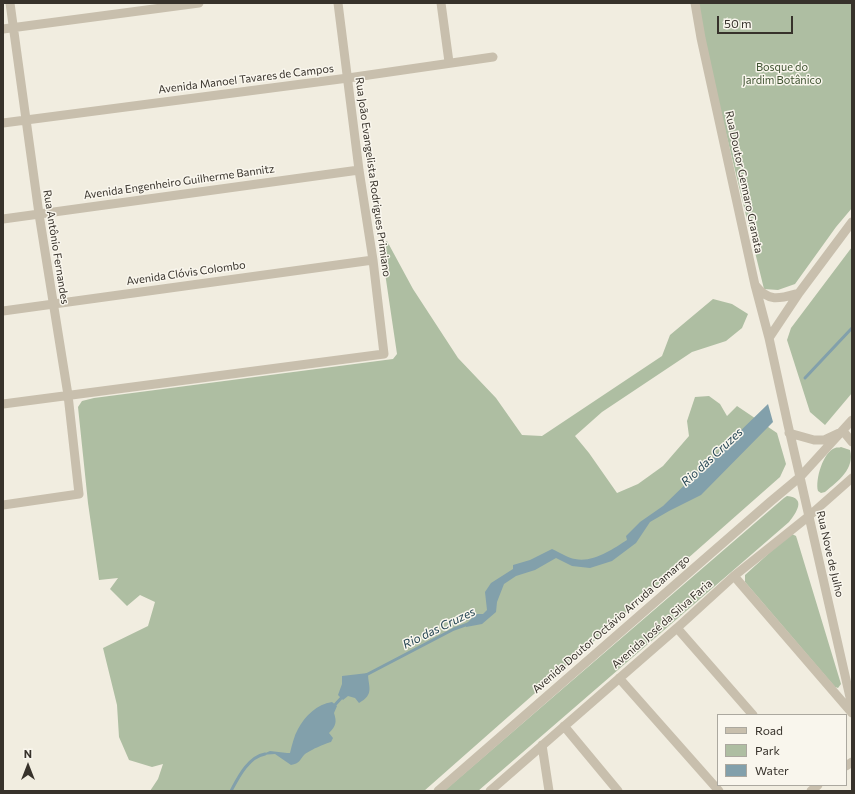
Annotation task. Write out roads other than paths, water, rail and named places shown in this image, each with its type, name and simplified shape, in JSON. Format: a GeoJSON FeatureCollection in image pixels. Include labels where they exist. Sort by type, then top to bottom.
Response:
{"type":"FeatureCollection","features":[{"type":"Feature","properties":{"kind":"street","name":"Rua Antônio Fernandes"},"geometry":{"type":"LineString","coordinates":[[3,505],[79,494],[68,395],[39,214],[10,3]]}},
{"type":"Feature","properties":{"kind":"street"},"geometry":{"type":"LineString","coordinates":[[3,29],[199,3]]}},
{"type":"Feature","properties":{"kind":"street","name":"Rua João Evangelista Rodrigues Primiano"},"geometry":{"type":"LineString","coordinates":[[68,395],[384,354],[373,260],[359,170],[338,3]]}},
{"type":"Feature","properties":{"kind":"street"},"geometry":{"type":"LineString","coordinates":[[441,3],[449,62]]}},
{"type":"Feature","properties":{"kind":"street","name":"Rua Doutor Gennaro Granata"},"geometry":{"type":"LineString","coordinates":[[695,3],[701,38],[755,285],[769,338],[788,429]]}},
{"type":"Feature","properties":{"kind":"street","name":"Avenida Manoel Tavares de Campos"},"geometry":{"type":"LineString","coordinates":[[3,123],[348,78],[449,62],[492,57]]}},
{"type":"Feature","properties":{"kind":"street","name":"Avenida Engenheiro Guilherme Bannitz"},"geometry":{"type":"LineString","coordinates":[[3,219],[359,170]]}},
{"type":"Feature","properties":{"kind":"street"},"geometry":{"type":"LineString","coordinates":[[769,338],[799,293],[852,222]]}},
{"type":"Feature","properties":{"kind":"street","name":"Avenida Clóvis Colombo"},"geometry":{"type":"LineString","coordinates":[[3,311],[373,260]]}},
{"type":"Feature","properties":{"kind":"street"},"geometry":{"type":"LineString","coordinates":[[755,285],[761,293],[768,298],[784,298],[799,293]]}},
{"type":"Feature","properties":{"kind":"street"},"geometry":{"type":"LineString","coordinates":[[3,404],[68,395]]}},
{"type":"Feature","properties":{"kind":"street","name":"Avenida Doutor Octávio Arruda Camargo"},"geometry":{"type":"LineString","coordinates":[[438,791],[800,477],[844,431],[852,420]]}},
{"type":"Feature","properties":{"kind":"street"},"geometry":{"type":"LineString","coordinates":[[788,429],[814,440],[824,440],[844,431],[852,442]]}},
{"type":"Feature","properties":{"kind":"street"},"geometry":{"type":"LineString","coordinates":[[788,429],[800,477]]}},
{"type":"Feature","properties":{"kind":"street","name":"Rua Nove de Julho"},"geometry":{"type":"LineString","coordinates":[[800,477],[852,706]]}},
{"type":"Feature","properties":{"kind":"street","name":"Avenida José da Silva Faria"},"geometry":{"type":"LineString","coordinates":[[490,791],[677,628],[734,576],[809,516],[852,478]]}},
{"type":"Feature","properties":{"kind":"street"},"geometry":{"type":"LineString","coordinates":[[734,576],[852,713]]}},
{"type":"Feature","properties":{"kind":"street"},"geometry":{"type":"LineString","coordinates":[[677,628],[752,714]]}},
{"type":"Feature","properties":{"kind":"street"},"geometry":{"type":"LineString","coordinates":[[619,678],[719,791]]}},
{"type":"Feature","properties":{"kind":"street"},"geometry":{"type":"LineString","coordinates":[[564,726],[618,791]]}},
{"type":"Feature","properties":{"kind":"street"},"geometry":{"type":"LineString","coordinates":[[542,746],[548,791]]}},
{"type":"Feature","properties":{"kind":"water"},"geometry":{"type":"Polygon","coordinates":[[[768,404],[773,422],[701,495],[650,522],[636,543],[612,561],[590,568],[572,566],[556,558],[535,570],[516,576],[504,584],[497,602],[496,612],[482,624],[466,627],[466,624],[476,614],[483,614],[487,610],[485,592],[491,583],[513,569],[513,565],[530,560],[552,549],[572,558],[582,560],[589,559],[616,547],[627,540],[626,536],[640,522],[663,506],[768,404]]]}},
{"type":"Feature","properties":{"kind":"water"},"geometry":{"type":"Polygon","coordinates":[[[368,673],[370,690],[364,700],[359,703],[355,698],[348,696],[343,700],[338,695],[342,684],[342,676],[368,673]]]}},
{"type":"Feature","properties":{"kind":"water"},"geometry":{"type":"Polygon","coordinates":[[[332,702],[337,706],[334,713],[335,724],[329,733],[333,738],[331,742],[309,751],[298,763],[291,765],[275,754],[261,755],[270,751],[290,753],[295,735],[304,720],[316,708],[332,702]]]}},
{"type":"Feature","properties":{"kind":"waterway","name":"Rio das Cruzes"},"geometry":{"type":"LineString","coordinates":[[805,378],[852,328]]}},
{"type":"Feature","properties":{"kind":"waterway","name":"Rio das Cruzes"},"geometry":{"type":"LineString","coordinates":[[366,675],[454,629],[468,624]]}},
{"type":"Feature","properties":{"kind":"waterway","name":"Rio das Cruzes"},"geometry":{"type":"LineString","coordinates":[[333,707],[343,696]]}},
{"type":"Feature","properties":{"kind":"waterway","name":"Rio das Cruzes"},"geometry":{"type":"LineString","coordinates":[[231,791],[244,769],[254,759],[265,754]]}},
{"type":"Feature","properties":{"kind":"park label","name":"Bosque do Jardim Botânico"},"geometry":{"type":"Point","coordinates":[782,73]}}]}
